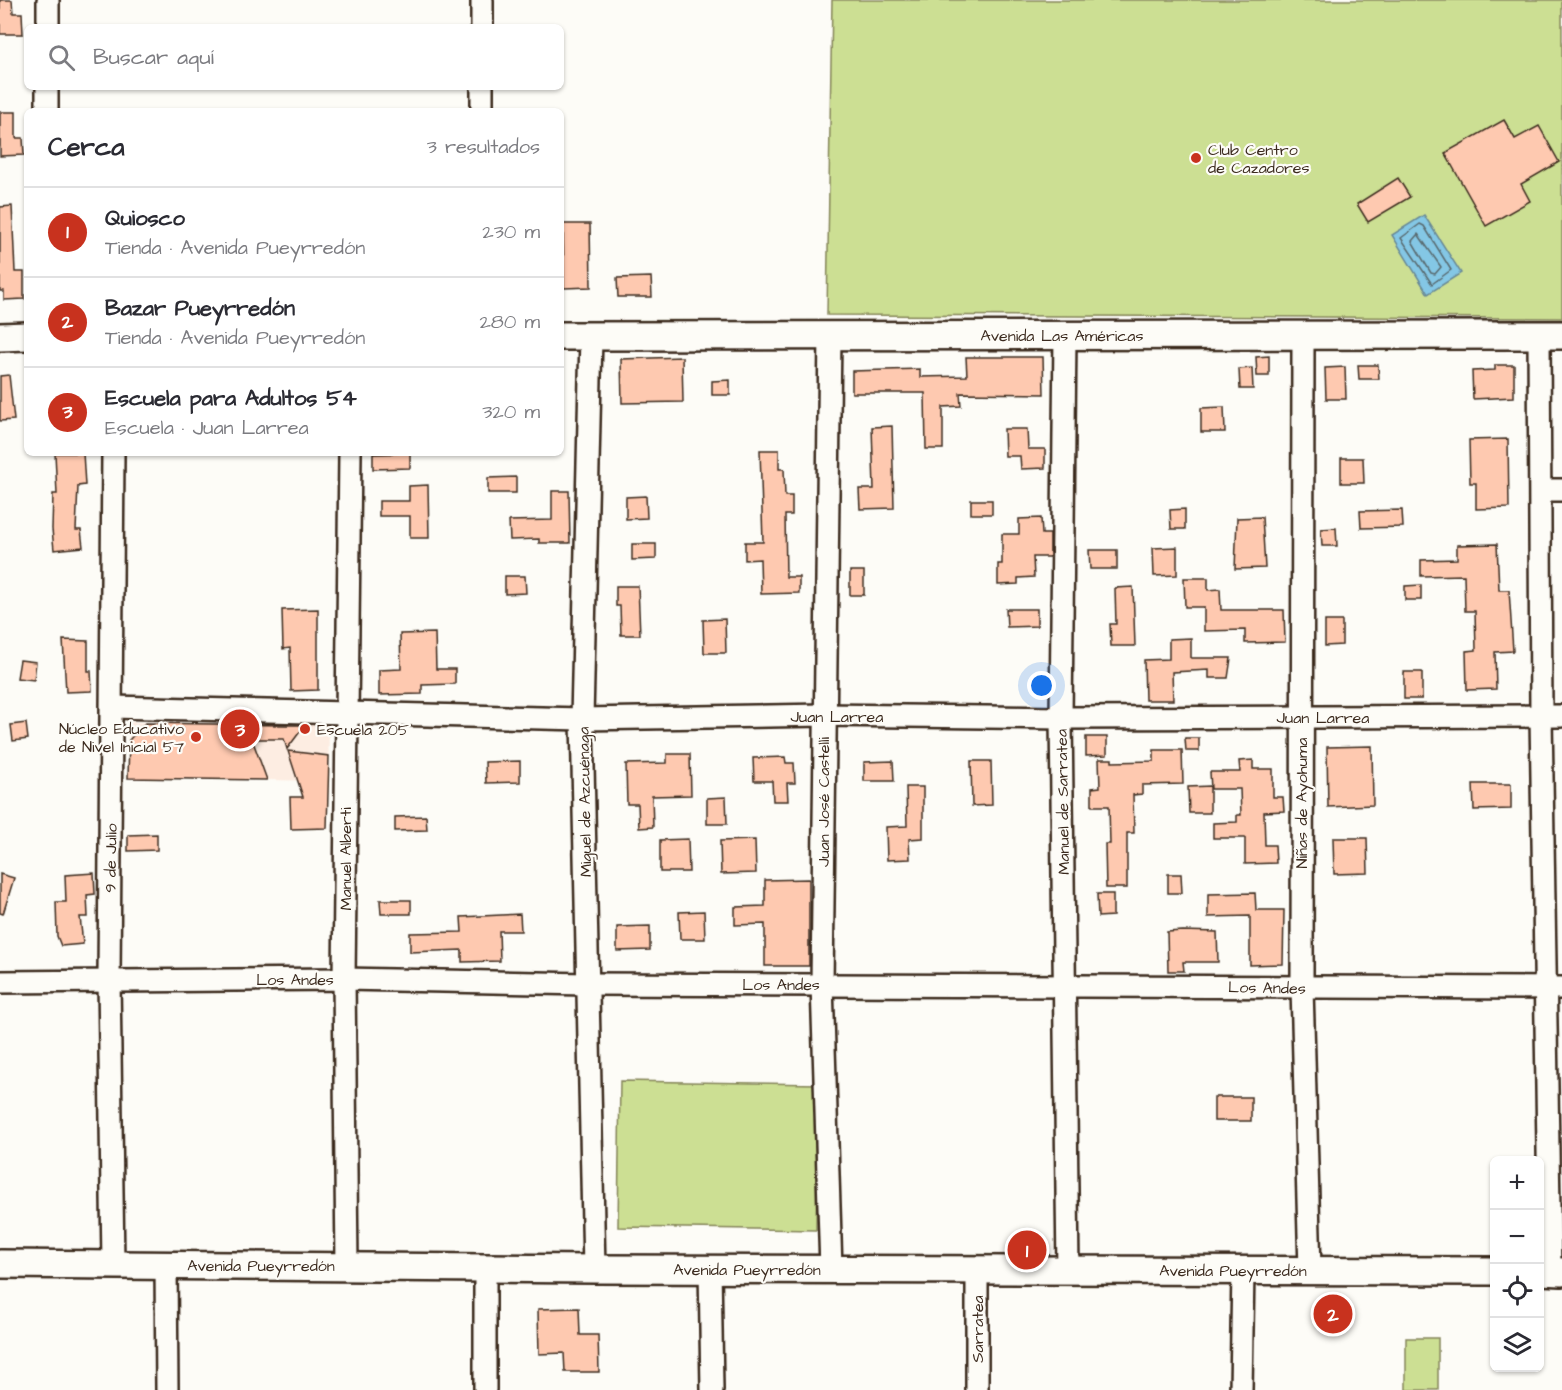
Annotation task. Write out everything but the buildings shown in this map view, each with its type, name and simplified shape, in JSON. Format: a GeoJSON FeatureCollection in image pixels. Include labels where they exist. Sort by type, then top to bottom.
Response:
{"type":"FeatureCollection","features":[{"type":"Feature","properties":{"kind":"main road","name":"Avenida Las Américas"},"geometry":{"type":"LineString","coordinates":[[564,336],[1551,335]]}},
{"type":"Feature","properties":{"kind":"main road"},"geometry":{"type":"LineString","coordinates":[[0,337],[24,336]]}},
{"type":"Feature","properties":{"kind":"main road","name":"Avenida Pueyrredón"},"geometry":{"type":"LineString","coordinates":[[0,1264],[594,1269],[1490,1271]]}},
{"type":"Feature","properties":{"kind":"street"},"geometry":{"type":"LineString","coordinates":[[48,0],[48,24]]}},
{"type":"Feature","properties":{"kind":"street"},"geometry":{"type":"LineString","coordinates":[[482,0],[482,24]]}},
{"type":"Feature","properties":{"kind":"street"},"geometry":{"type":"LineString","coordinates":[[47,90],[47,108]]}},
{"type":"Feature","properties":{"kind":"street"},"geometry":{"type":"LineString","coordinates":[[482,90],[482,108]]}},
{"type":"Feature","properties":{"kind":"street","name":"Juan José Castelli"},"geometry":{"type":"LineString","coordinates":[[830,335],[822,984],[831,1269]]}},
{"type":"Feature","properties":{"kind":"street","name":"Manuel de Sarratea"},"geometry":{"type":"LineString","coordinates":[[1065,335],[1061,718],[1068,1269]]}},
{"type":"Feature","properties":{"kind":"street","name":"Niñas de Ayohuma"},"geometry":{"type":"LineString","coordinates":[[1303,335],[1300,717],[1302,988],[1310,1270]]}},
{"type":"Feature","properties":{"kind":"street"},"geometry":{"type":"LineString","coordinates":[[1550,1272],[1554,988],[1551,335]]}},
{"type":"Feature","properties":{"kind":"street","name":"Miguel de Azcuénaga"},"geometry":{"type":"LineString","coordinates":[[591,336],[582,719],[594,1269]]}},
{"type":"Feature","properties":{"kind":"street","name":"9 de Julio"},"geometry":{"type":"LineString","coordinates":[[113,456],[109,979],[113,1264]]}},
{"type":"Feature","properties":{"kind":"street","name":"Manuel Alberti"},"geometry":{"type":"LineString","coordinates":[[347,1266],[344,979],[350,456]]}},
{"type":"Feature","properties":{"kind":"street","name":"Juan Larrea"},"geometry":{"type":"LineString","coordinates":[[112,707],[582,719],[824,715],[1061,718],[1552,716]]}},
{"type":"Feature","properties":{"kind":"street","name":"Los Andes"},"geometry":{"type":"LineString","coordinates":[[0,982],[109,979],[344,979],[586,984],[1554,988]]}},
{"type":"Feature","properties":{"kind":"street"},"geometry":{"type":"LineString","coordinates":[[166,1265],[167,1390]]}},
{"type":"Feature","properties":{"kind":"street"},"geometry":{"type":"LineString","coordinates":[[485,1267],[485,1390]]}},
{"type":"Feature","properties":{"kind":"street"},"geometry":{"type":"LineString","coordinates":[[710,1268],[712,1390]]}},
{"type":"Feature","properties":{"kind":"street","name":"Sarratea"},"geometry":{"type":"LineString","coordinates":[[976,1269],[977,1390]]}},
{"type":"Feature","properties":{"kind":"street"},"geometry":{"type":"LineString","coordinates":[[1241,1390],[1243,1270]]}},
{"type":"Feature","properties":{"kind":"shaded area"},"geometry":{"type":"Polygon","coordinates":[[[129,722],[329,725],[328,781],[128,778],[129,722]]]}},
{"type":"Feature","properties":{"kind":"green space","name":"Club Centro de Cazadores"},"geometry":{"type":"Polygon","coordinates":[[[832,0],[1562,0],[1562,318],[827,315],[832,0]]]}},
{"type":"Feature","properties":{"kind":"green space"},"geometry":{"type":"Polygon","coordinates":[[[620,1081],[818,1084],[816,1230],[618,1227],[620,1081]]]}},
{"type":"Feature","properties":{"kind":"green space"},"geometry":{"type":"Polygon","coordinates":[[[1406,1338],[1438,1338],[1438,1390],[1406,1390],[1406,1338]]]}},
{"type":"Feature","properties":{"kind":"water"},"geometry":{"type":"Polygon","coordinates":[[[1424,215],[1461,273],[1428,294],[1392,235],[1424,215]]]}},
{"type":"Feature","properties":{"kind":"place","name":"Club Centro de Cazadores"},"geometry":{"type":"Point","coordinates":[1196,158]}},
{"type":"Feature","properties":{"kind":"place","name":"Escuela para Adultos 54"},"geometry":{"type":"Point","coordinates":[240,729]}},
{"type":"Feature","properties":{"kind":"place","name":"Escuela 205"},"geometry":{"type":"Point","coordinates":[305,729]}},
{"type":"Feature","properties":{"kind":"place","name":"Núcleo Educativo de Nivel Inicial 57"},"geometry":{"type":"Point","coordinates":[196,737]}},
{"type":"Feature","properties":{"kind":"place","name":"Quiosco"},"geometry":{"type":"Point","coordinates":[1027,1250]}},
{"type":"Feature","properties":{"kind":"place","name":"Bazar Pueyrredón"},"geometry":{"type":"Point","coordinates":[1333,1314]}}]}
